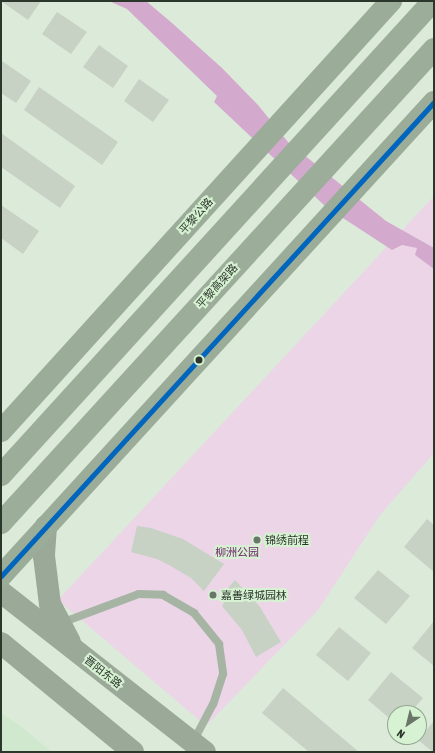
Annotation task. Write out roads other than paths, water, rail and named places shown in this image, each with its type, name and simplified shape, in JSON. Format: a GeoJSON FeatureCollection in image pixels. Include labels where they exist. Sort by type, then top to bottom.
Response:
{"type":"FeatureCollection","features":[{"type":"Feature","properties":{"kind":"highway"},"geometry":{"type":"LineString","coordinates":[[1,475],[433,1]]}},
{"type":"Feature","properties":{"kind":"highway","name":"平黎高架路"},"geometry":{"type":"LineString","coordinates":[[1,523],[434,49]]}},
{"type":"Feature","properties":{"kind":"main road","name":"平黎公路"},"geometry":{"type":"LineString","coordinates":[[1,431],[391,1]]}},
{"type":"Feature","properties":{"kind":"main road"},"geometry":{"type":"LineString","coordinates":[[1,576],[434,102]]}},
{"type":"Feature","properties":{"kind":"main road"},"geometry":{"type":"LineString","coordinates":[[46,526],[44,556],[50,604],[73,648]]}},
{"type":"Feature","properties":{"kind":"main road","name":"晋阳东路"},"geometry":{"type":"LineString","coordinates":[[1,592],[199,747]]}},
{"type":"Feature","properties":{"kind":"main road"},"geometry":{"type":"LineString","coordinates":[[1,643],[133,752]]}},
{"type":"Feature","properties":{"kind":"main road"},"geometry":{"type":"LineString","coordinates":[[1,661],[37,672]]}},
{"type":"Feature","properties":{"kind":"lane"},"geometry":{"type":"LineString","coordinates":[[60,623],[139,594],[163,594],[194,613],[219,644],[223,674],[199,747]]}},
{"type":"Feature","properties":{"kind":"place","name":"锦绣前程"},"geometry":{"type":"Point","coordinates":[257,540]}},
{"type":"Feature","properties":{"kind":"place","name":"嘉善绿城园林"},"geometry":{"type":"Point","coordinates":[213,595]}},
{"type":"Feature","properties":{"kind":"park label","name":"柳洲公园"},"geometry":{"type":"Point","coordinates":[237,552]}}]}
